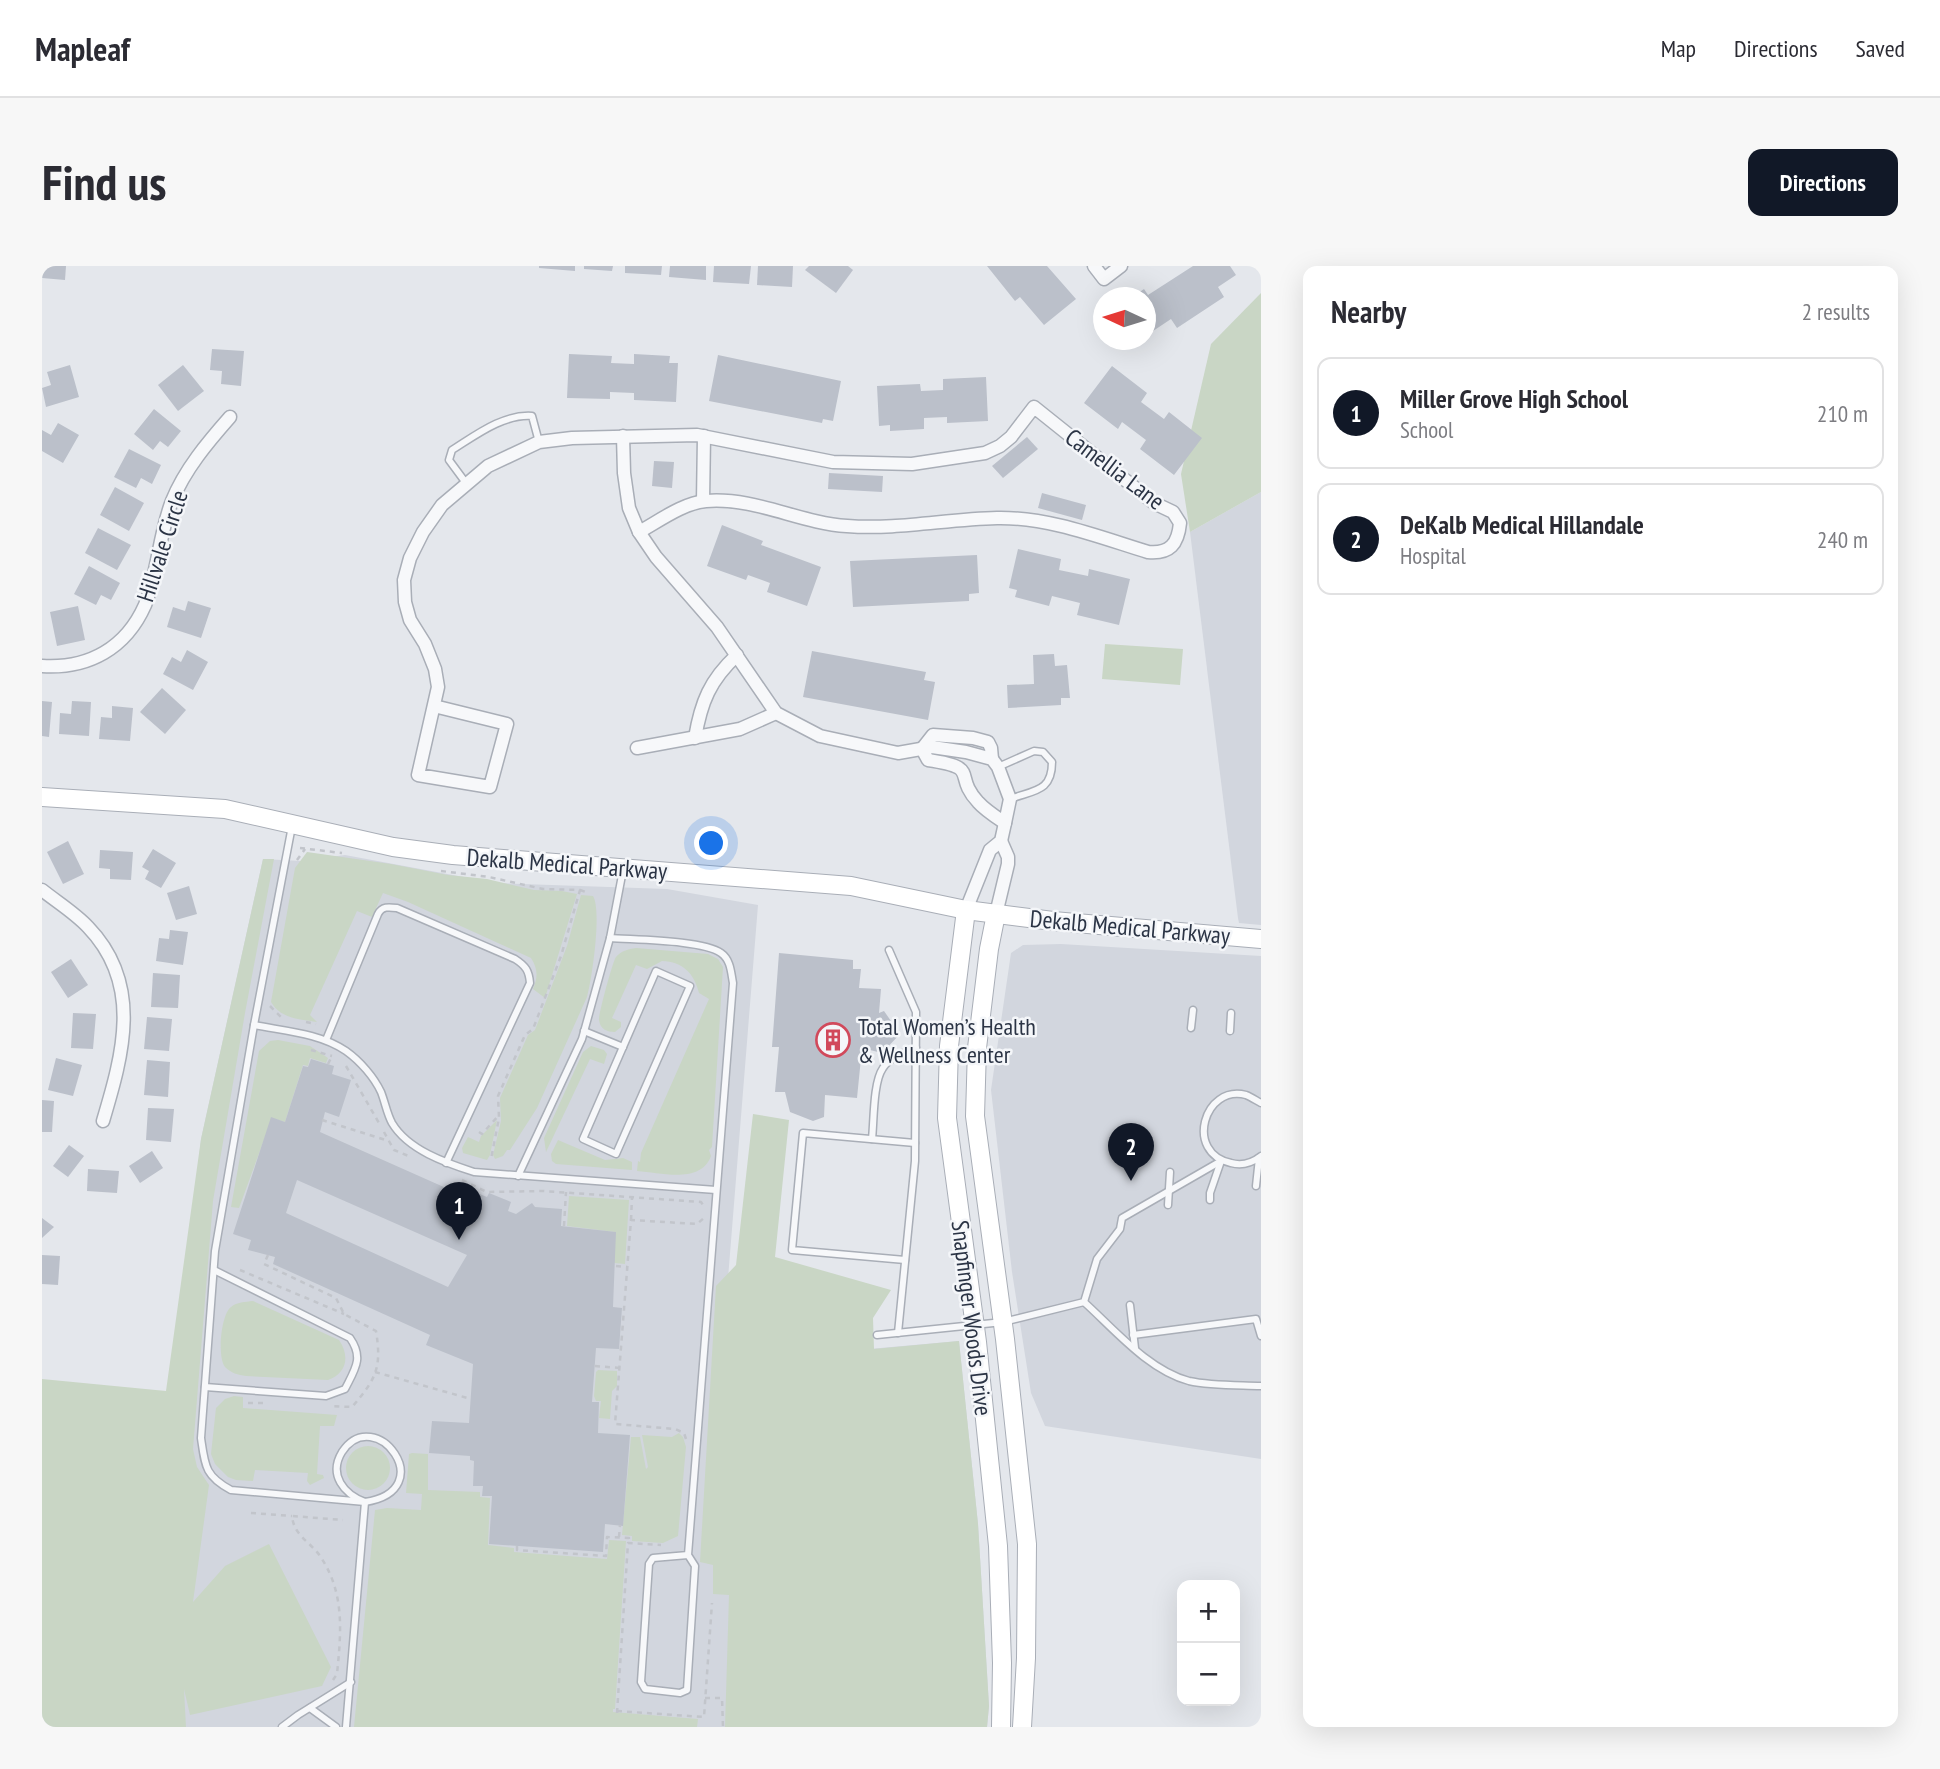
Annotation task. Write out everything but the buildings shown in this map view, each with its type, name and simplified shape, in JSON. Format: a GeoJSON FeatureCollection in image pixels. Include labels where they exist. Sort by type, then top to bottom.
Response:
{"type":"FeatureCollection","features":[{"type":"Feature","properties":{"kind":"main road","name":"Dekalb Medical Parkway"},"geometry":{"type":"LineString","coordinates":[[42,797],[225,809],[393,847],[513,862],[851,886],[996,914],[1261,939]]}},
{"type":"Feature","properties":{"kind":"main road","name":"Snapfinger Woods Drive"},"geometry":{"type":"LineString","coordinates":[[967,910],[949,1046],[947,1118],[974,1325],[998,1546],[1001,1727]]}},
{"type":"Feature","properties":{"kind":"main road","name":"Snapfinger Woods Drive"},"geometry":{"type":"LineString","coordinates":[[996,914],[977,1048],[975,1116],[1003,1322],[1027,1544],[1026,1658],[1022,1727]]}},
{"type":"Feature","properties":{"kind":"street"},"geometry":{"type":"LineString","coordinates":[[1094,266],[1104,279],[1121,266]]}},
{"type":"Feature","properties":{"kind":"street","name":"Camellia Lane"},"geometry":{"type":"LineString","coordinates":[[434,706],[507,724],[490,787],[418,775],[438,687],[435,669],[425,644],[410,620],[405,602],[404,580],[410,558],[423,532],[442,505],[488,466],[539,442],[623,436],[704,436],[833,462],[912,464],[985,453],[1000,446],[1011,437],[1034,407],[1154,503],[1173,512],[1180,523],[1179,534],[1173,546],[1161,553],[1148,552],[1059,525],[1034,521],[999,518],[849,527],[812,522],[734,500],[703,501],[670,514],[639,532]]}},
{"type":"Feature","properties":{"kind":"street","name":"Hillvale Circle"},"geometry":{"type":"LineString","coordinates":[[42,666],[81,663],[108,652],[131,630],[145,604],[171,503],[181,482],[208,442],[230,417]]}},
{"type":"Feature","properties":{"kind":"street"},"geometry":{"type":"LineString","coordinates":[[623,436],[629,508],[639,532],[656,557],[717,627],[776,713],[820,736],[898,753],[932,747],[961,752],[995,763]]}},
{"type":"Feature","properties":{"kind":"street"},"geometry":{"type":"LineString","coordinates":[[703,501],[704,436]]}},
{"type":"Feature","properties":{"kind":"street"},"geometry":{"type":"LineString","coordinates":[[695,738],[700,710],[710,687],[722,669],[737,655]]}},
{"type":"Feature","properties":{"kind":"street"},"geometry":{"type":"LineString","coordinates":[[637,748],[740,729],[776,713]]}},
{"type":"Feature","properties":{"kind":"street"},"geometry":{"type":"LineString","coordinates":[[922,749],[933,735],[988,742],[991,748],[1010,799],[1001,841],[1008,864],[996,914]]}},
{"type":"Feature","properties":{"kind":"street"},"geometry":{"type":"LineString","coordinates":[[959,766],[964,737]]}},
{"type":"Feature","properties":{"kind":"street"},"geometry":{"type":"LineString","coordinates":[[922,749],[928,760],[959,766],[965,772],[968,786],[978,802],[1005,823]]}},
{"type":"Feature","properties":{"kind":"street"},"geometry":{"type":"LineString","coordinates":[[967,910],[990,850],[1001,841]]}},
{"type":"Feature","properties":{"kind":"street"},"geometry":{"type":"LineString","coordinates":[[42,890],[89,928],[117,968],[126,1019],[120,1066],[103,1121]]}},
{"type":"Feature","properties":{"kind":"lane"},"geometry":{"type":"LineString","coordinates":[[466,483],[449,460],[452,450],[489,427],[521,415],[531,416],[539,442]]}},
{"type":"Feature","properties":{"kind":"lane"},"geometry":{"type":"LineString","coordinates":[[995,763],[1034,751],[1043,752],[1052,762],[1052,777],[1046,786],[1010,799]]}},
{"type":"Feature","properties":{"kind":"lane"},"geometry":{"type":"LineString","coordinates":[[292,824],[215,1251],[201,1438],[205,1465],[213,1480],[231,1490],[365,1503],[386,1496],[399,1480],[399,1460],[387,1443],[377,1439],[366,1438],[350,1444],[344,1449],[338,1463],[341,1486],[352,1497],[365,1503]]}},
{"type":"Feature","properties":{"kind":"lane"},"geometry":{"type":"LineString","coordinates":[[517,1176],[584,1031],[610,938],[623,868]]}},
{"type":"Feature","properties":{"kind":"lane"},"geometry":{"type":"LineString","coordinates":[[326,1040],[377,914],[386,907],[397,908],[516,959],[524,965],[529,972],[530,984],[446,1163]]}},
{"type":"Feature","properties":{"kind":"lane"},"geometry":{"type":"LineString","coordinates":[[610,938],[701,945],[721,953],[730,964],[733,983],[688,1555],[695,1566],[687,1690],[680,1693],[645,1689],[641,1682],[649,1564],[653,1558],[688,1555]]}},
{"type":"Feature","properties":{"kind":"lane"},"geometry":{"type":"LineString","coordinates":[[889,950],[916,1012],[915,1143],[898,1333]]}},
{"type":"Feature","properties":{"kind":"lane"},"geometry":{"type":"LineString","coordinates":[[656,971],[690,986],[616,1154],[583,1139],[623,1047],[656,971]]}},
{"type":"Feature","properties":{"kind":"lane"},"geometry":{"type":"LineString","coordinates":[[1191,1028],[1193,1010]]}},
{"type":"Feature","properties":{"kind":"lane"},"geometry":{"type":"LineString","coordinates":[[1230,1031],[1231,1013]]}},
{"type":"Feature","properties":{"kind":"lane"},"geometry":{"type":"LineString","coordinates":[[254,1025],[326,1040],[348,1052],[367,1070],[381,1093],[392,1124],[408,1140],[446,1163],[474,1172],[716,1190]]}},
{"type":"Feature","properties":{"kind":"lane"},"geometry":{"type":"LineString","coordinates":[[584,1031],[623,1047]]}},
{"type":"Feature","properties":{"kind":"lane"},"geometry":{"type":"LineString","coordinates":[[872,1139],[878,1080],[882,1068],[894,1057],[916,1048]]}},
{"type":"Feature","properties":{"kind":"lane"},"geometry":{"type":"LineString","coordinates":[[1256,1186],[1260,1157],[1240,1165],[1221,1161],[1207,1147],[1202,1127],[1209,1108],[1226,1096],[1245,1095],[1261,1103]]}},
{"type":"Feature","properties":{"kind":"lane"},"geometry":{"type":"LineString","coordinates":[[905,1260],[792,1250],[803,1133],[915,1143]]}},
{"type":"Feature","properties":{"kind":"lane"},"geometry":{"type":"LineString","coordinates":[[1084,1302],[1097,1259],[1120,1229],[1122,1217],[1221,1161]]}},
{"type":"Feature","properties":{"kind":"lane"},"geometry":{"type":"LineString","coordinates":[[1210,1200],[1221,1161]]}},
{"type":"Feature","properties":{"kind":"lane"},"geometry":{"type":"LineString","coordinates":[[1168,1205],[1170,1172]]}},
{"type":"Feature","properties":{"kind":"lane"},"geometry":{"type":"LineString","coordinates":[[205,1387],[326,1396],[345,1389],[357,1367],[358,1349],[350,1338],[214,1270]]}},
{"type":"Feature","properties":{"kind":"lane"},"geometry":{"type":"LineString","coordinates":[[877,1335],[1003,1322],[1084,1302]]}},
{"type":"Feature","properties":{"kind":"lane"},"geometry":{"type":"LineString","coordinates":[[1084,1302],[1135,1348],[1168,1372],[1190,1381],[1261,1386]]}},
{"type":"Feature","properties":{"kind":"lane"},"geometry":{"type":"LineString","coordinates":[[1130,1305],[1135,1348]]}},
{"type":"Feature","properties":{"kind":"lane"},"geometry":{"type":"LineString","coordinates":[[1133,1335],[1256,1319],[1261,1336]]}},
{"type":"Feature","properties":{"kind":"lane"},"geometry":{"type":"LineString","coordinates":[[346,1727],[365,1503]]}},
{"type":"Feature","properties":{"kind":"lane"},"geometry":{"type":"LineString","coordinates":[[282,1727],[351,1682]]}},
{"type":"Feature","properties":{"kind":"lane"},"geometry":{"type":"LineString","coordinates":[[310,1707],[336,1727]]}},
{"type":"Feature","properties":{"kind":"path"},"geometry":{"type":"LineString","coordinates":[[292,867],[305,849]]}},
{"type":"Feature","properties":{"kind":"path"},"geometry":{"type":"LineString","coordinates":[[580,890],[589,893]]}},
{"type":"Feature","properties":{"kind":"path"},"geometry":{"type":"LineString","coordinates":[[268,1004],[281,1018],[293,1020]]}},
{"type":"Feature","properties":{"kind":"path"},"geometry":{"type":"LineString","coordinates":[[305,1022],[316,1024]]}},
{"type":"Feature","properties":{"kind":"path"},"geometry":{"type":"LineString","coordinates":[[328,1064],[332,1056]]}},
{"type":"Feature","properties":{"kind":"path"},"geometry":{"type":"LineString","coordinates":[[479,1132],[482,1134],[499,1115]]}},
{"type":"Feature","properties":{"kind":"path"},"geometry":{"type":"LineString","coordinates":[[322,1120],[389,1141]]}},
{"type":"Feature","properties":{"kind":"path"},"geometry":{"type":"LineString","coordinates":[[487,1192],[566,1192],[701,1202],[706,1215],[697,1224],[631,1220]]}},
{"type":"Feature","properties":{"kind":"path"},"geometry":{"type":"LineString","coordinates":[[564,1226],[566,1192]]}},
{"type":"Feature","properties":{"kind":"path"},"geometry":{"type":"LineString","coordinates":[[632,1198],[615,1424],[675,1429],[684,1433],[687,1442]]}},
{"type":"Feature","properties":{"kind":"path"},"geometry":{"type":"LineString","coordinates":[[268,1255],[264,1264],[336,1298],[344,1314]]}},
{"type":"Feature","properties":{"kind":"path"},"geometry":{"type":"LineString","coordinates":[[616,1265],[627,1267]]}},
{"type":"Feature","properties":{"kind":"path"},"geometry":{"type":"LineString","coordinates":[[233,1267],[344,1314],[376,1331],[379,1352],[372,1384],[352,1407],[326,1406]]}},
{"type":"Feature","properties":{"kind":"path"},"geometry":{"type":"LineString","coordinates":[[595,1366],[620,1368]]}},
{"type":"Feature","properties":{"kind":"path"},"geometry":{"type":"LineString","coordinates":[[375,1372],[471,1399]]}},
{"type":"Feature","properties":{"kind":"path"},"geometry":{"type":"LineString","coordinates":[[247,1403],[274,1404]]}},
{"type":"Feature","properties":{"kind":"path"},"geometry":{"type":"LineString","coordinates":[[251,1513],[342,1520]]}},
{"type":"Feature","properties":{"kind":"path"},"geometry":{"type":"LineString","coordinates":[[292,1516],[293,1527],[321,1557],[335,1585],[341,1628],[337,1674],[331,1683]]}},
{"type":"Feature","properties":{"kind":"path"},"geometry":{"type":"LineString","coordinates":[[619,1538],[620,1525]]}},
{"type":"Feature","properties":{"kind":"path"},"geometry":{"type":"LineString","coordinates":[[517,1546],[517,1550],[606,1556],[606,1537],[629,1538],[617,1713]]}},
{"type":"Feature","properties":{"kind":"path"},"geometry":{"type":"LineString","coordinates":[[628,1543],[668,1546]]}},
{"type":"Feature","properties":{"kind":"path"},"geometry":{"type":"LineString","coordinates":[[705,1698],[722,1698],[723,1727]]}},
{"type":"Feature","properties":{"kind":"shaded area"},"geometry":{"type":"Polygon","coordinates":[[[1261,492],[1261,925],[1239,923],[1238,918],[1190,532],[1261,492]]]}},
{"type":"Feature","properties":{"kind":"shaded area"},"geometry":{"type":"Polygon","coordinates":[[[345,855],[496,883],[667,889],[758,905],[723,1341],[724,1362],[959,1341],[978,1524],[989,1706],[987,1727],[139,1727],[201,1139],[263,859],[301,861],[345,855]]]}},
{"type":"Feature","properties":{"kind":"shaded area"},"geometry":{"type":"Polygon","coordinates":[[[1061,944],[1261,956],[1261,1459],[1045,1426],[1031,1393],[1012,1272],[991,1090],[1011,953],[1023,945],[1061,944]]]}},
{"type":"Feature","properties":{"kind":"green space"},"geometry":{"type":"Polygon","coordinates":[[[1261,293],[1261,492],[1190,532],[1181,474],[1211,344],[1261,293]]]}},
{"type":"Feature","properties":{"kind":"green space"},"geometry":{"type":"Polygon","coordinates":[[[1105,644],[1183,649],[1180,685],[1102,679],[1105,644]]]}},
{"type":"Feature","properties":{"kind":"green space"},"geometry":{"type":"Polygon","coordinates":[[[307,852],[487,879],[534,890],[577,894],[545,998],[533,989],[537,973],[531,958],[383,893],[372,917],[357,911],[310,1015],[317,1022],[280,1012],[271,1002],[295,868],[307,852]]]}},
{"type":"Feature","properties":{"kind":"green space"},"geometry":{"type":"Polygon","coordinates":[[[263,859],[274,859],[213,1201],[193,1449],[197,1467],[209,1485],[193,1602],[225,1566],[269,1544],[331,1667],[322,1686],[190,1715],[184,1689],[186,1727],[42,1727],[42,1379],[166,1391],[201,1139],[263,859]]]}},
{"type":"Feature","properties":{"kind":"green space"},"geometry":{"type":"Polygon","coordinates":[[[581,895],[593,896],[597,915],[587,997],[537,1108],[510,1150],[495,1159],[493,1155],[501,1121],[500,1098],[528,1035],[535,1030],[567,946],[581,895]]]}},
{"type":"Feature","properties":{"kind":"green space"},"geometry":{"type":"Polygon","coordinates":[[[636,948],[708,954],[718,959],[723,967],[712,1147],[709,1150],[711,1156],[706,1165],[690,1174],[669,1175],[637,1171],[638,1161],[640,1162],[641,1153],[709,999],[699,993],[691,974],[682,966],[662,961],[647,969],[636,965],[612,1018],[621,1022],[621,1027],[615,1032],[604,1029],[599,1016],[614,960],[622,952],[636,948]]]}},
{"type":"Feature","properties":{"kind":"green space"},"geometry":{"type":"Polygon","coordinates":[[[270,1041],[310,1046],[328,1058],[326,1063],[310,1058],[308,1066],[303,1065],[285,1122],[272,1118],[239,1208],[231,1207],[259,1051],[270,1041]]]}},
{"type":"Feature","properties":{"kind":"green space"},"geometry":{"type":"Polygon","coordinates":[[[591,1046],[604,1050],[607,1054],[604,1064],[590,1059],[546,1152],[544,1138],[583,1052],[591,1046]]]}},
{"type":"Feature","properties":{"kind":"green space"},"geometry":{"type":"Polygon","coordinates":[[[753,1114],[789,1120],[775,1257],[891,1290],[873,1318],[874,1349],[959,1341],[978,1524],[989,1706],[987,1727],[725,1727],[729,1595],[713,1594],[713,1565],[700,1562],[716,1286],[736,1265],[753,1114]]]}},
{"type":"Feature","properties":{"kind":"green space"},"geometry":{"type":"Polygon","coordinates":[[[497,1120],[487,1160],[463,1153],[462,1148],[468,1137],[479,1142],[481,1136],[497,1120]]]}},
{"type":"Feature","properties":{"kind":"green space"},"geometry":{"type":"Polygon","coordinates":[[[558,1140],[605,1160],[623,1158],[632,1162],[632,1170],[556,1164],[552,1161],[551,1154],[558,1140]]]}},
{"type":"Feature","properties":{"kind":"green space"},"geometry":{"type":"Polygon","coordinates":[[[569,1196],[629,1200],[625,1264],[614,1263],[615,1232],[567,1226],[569,1196]]]}},
{"type":"Feature","properties":{"kind":"green space"},"geometry":{"type":"Polygon","coordinates":[[[253,1301],[339,1340],[345,1352],[343,1368],[328,1380],[246,1376],[227,1369],[221,1354],[225,1318],[233,1305],[253,1301]]]}},
{"type":"Feature","properties":{"kind":"green space"},"geometry":{"type":"Polygon","coordinates":[[[598,1370],[617,1371],[617,1386],[612,1391],[610,1419],[599,1418],[601,1401],[596,1401],[594,1396],[598,1370]]]}},
{"type":"Feature","properties":{"kind":"green space"},"geometry":{"type":"Polygon","coordinates":[[[243,1397],[243,1408],[337,1415],[334,1426],[320,1426],[317,1474],[323,1475],[324,1478],[310,1485],[307,1481],[308,1473],[255,1470],[253,1481],[228,1477],[215,1464],[211,1454],[216,1408],[225,1399],[243,1397]]]}},
{"type":"Feature","properties":{"kind":"green space"},"geometry":{"type":"Polygon","coordinates":[[[679,1433],[686,1447],[678,1536],[663,1543],[632,1541],[632,1536],[622,1535],[631,1437],[640,1437],[646,1469],[648,1467],[642,1435],[672,1437],[679,1433]]]}},
{"type":"Feature","properties":{"kind":"green space"},"geometry":{"type":"Polygon","coordinates":[[[368,1446],[383,1453],[390,1468],[383,1483],[368,1490],[353,1483],[346,1468],[353,1453],[368,1446]]]}},
{"type":"Feature","properties":{"kind":"green space"},"geometry":{"type":"Polygon","coordinates":[[[409,1454],[428,1454],[428,1490],[480,1492],[480,1497],[490,1498],[488,1545],[514,1548],[514,1552],[607,1559],[609,1540],[626,1541],[613,1712],[698,1719],[697,1727],[354,1727],[375,1510],[421,1510],[422,1494],[406,1493],[409,1454]]]}},
{"type":"Feature","properties":{"kind":"place","name":"Total Women’s Health & Wellness Center"},"geometry":{"type":"Point","coordinates":[833,1040]}},
{"type":"Feature","properties":{"kind":"place","name":"DeKalb Medical Hillandale"},"geometry":{"type":"Point","coordinates":[1131,1181]}},
{"type":"Feature","properties":{"kind":"place","name":"Miller Grove High School"},"geometry":{"type":"Point","coordinates":[459,1240]}}]}
